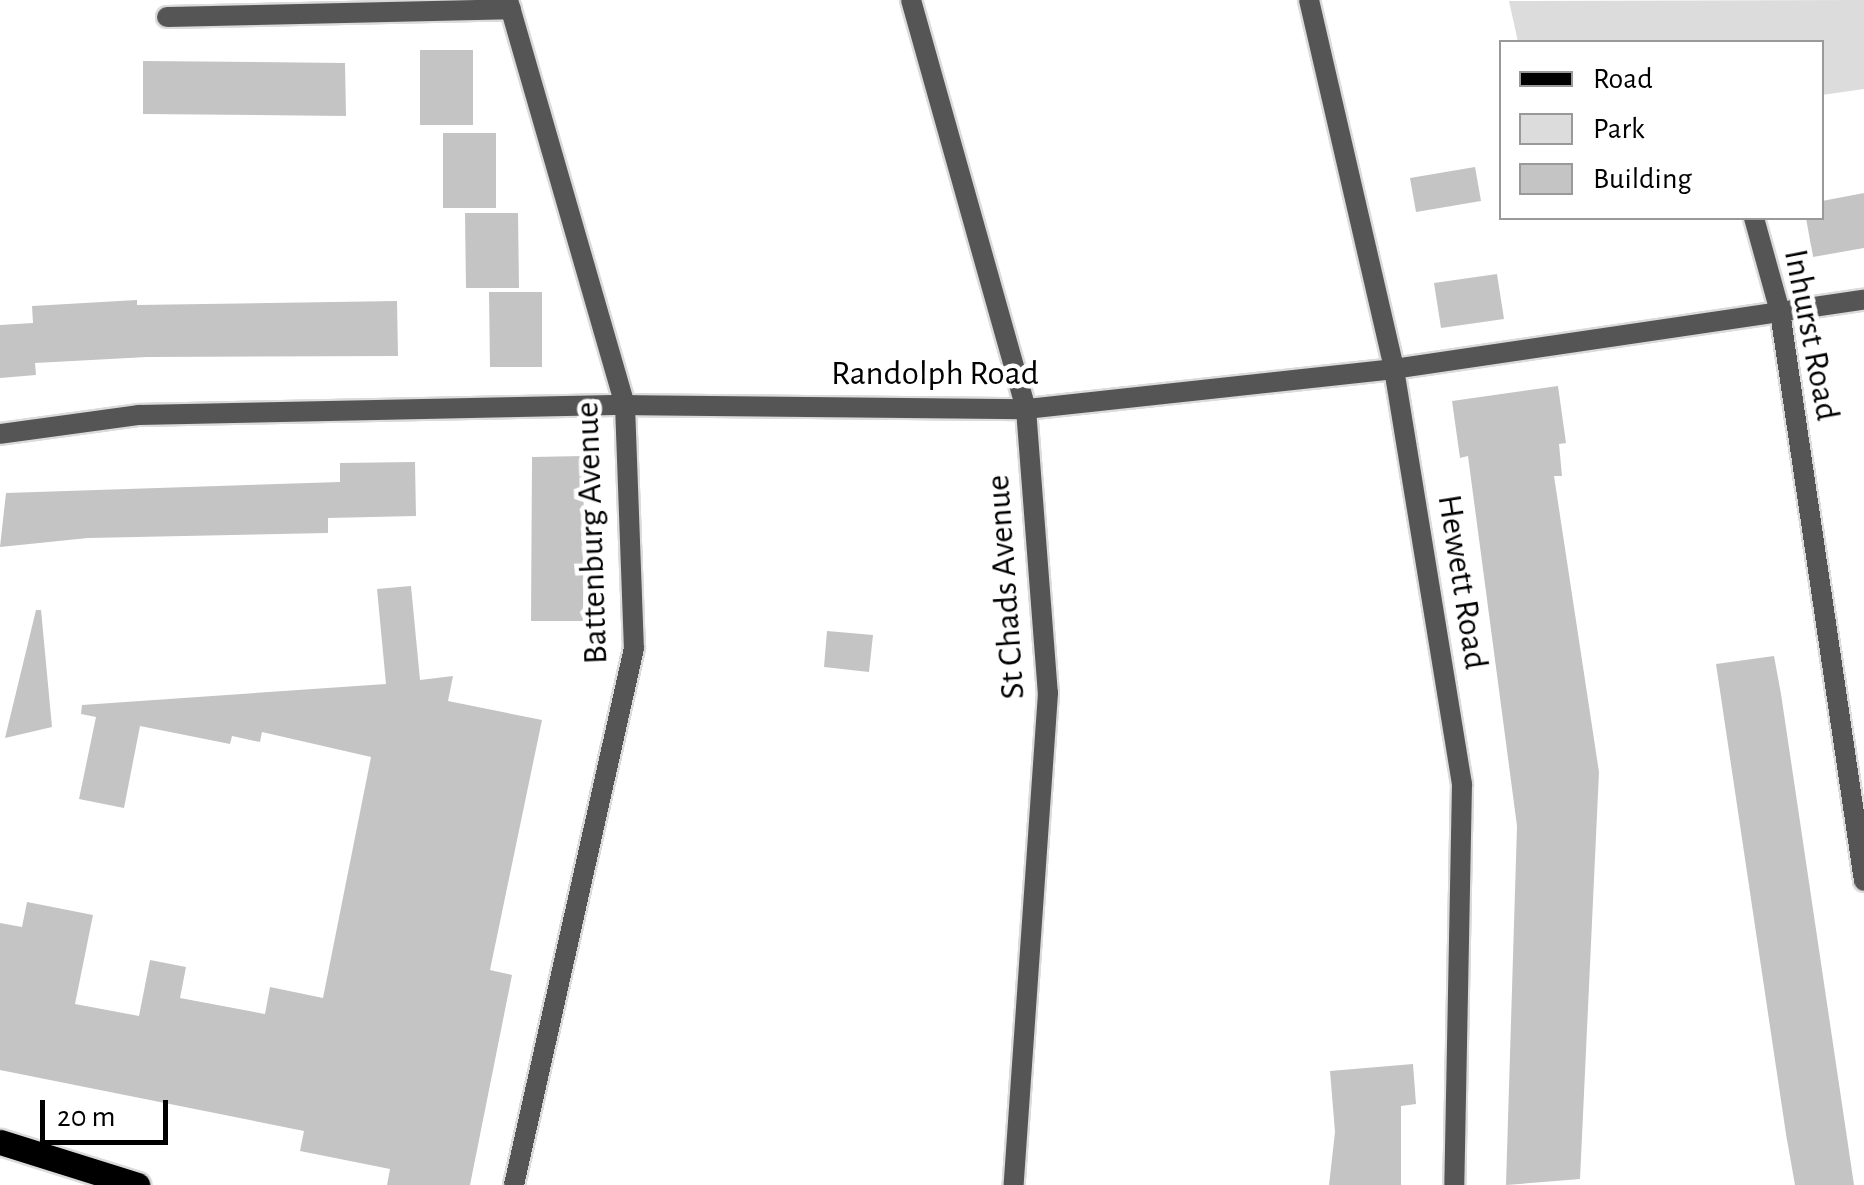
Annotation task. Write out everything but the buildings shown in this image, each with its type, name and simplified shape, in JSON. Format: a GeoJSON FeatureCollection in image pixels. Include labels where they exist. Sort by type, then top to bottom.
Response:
{"type":"FeatureCollection","features":[{"type":"Feature","properties":{"kind":"main road"},"geometry":{"type":"LineString","coordinates":[[0,1142],[137,1185]]}},
{"type":"Feature","properties":{"kind":"street","name":"St Chads Avenue"},"geometry":{"type":"LineString","coordinates":[[911,0],[1026,410],[1048,693],[1014,1185]]}},
{"type":"Feature","properties":{"kind":"street","name":"Hewett Road"},"geometry":{"type":"LineString","coordinates":[[1309,0],[1394,369],[1462,784],[1454,1185]]}},
{"type":"Feature","properties":{"kind":"street"},"geometry":{"type":"LineString","coordinates":[[167,17],[510,5]]}},
{"type":"Feature","properties":{"kind":"street","name":"Battenburg Avenue"},"geometry":{"type":"LineString","coordinates":[[510,5],[625,405],[632,669],[514,1185]]}},
{"type":"Feature","properties":{"kind":"street","name":"Inhurst Road"},"geometry":{"type":"LineString","coordinates":[[1755,220],[1780,312],[1864,881]]}},
{"type":"Feature","properties":{"kind":"street","name":"Randolph Road"},"geometry":{"type":"LineString","coordinates":[[0,434],[63,420],[138,415],[625,405],[1026,410],[1394,369],[1864,300]]}},
{"type":"Feature","properties":{"kind":"green space"},"geometry":{"type":"Polygon","coordinates":[[[1864,0],[1864,89],[1824,95],[1824,40],[1518,40],[1509,1],[1864,0]]]}}]}
